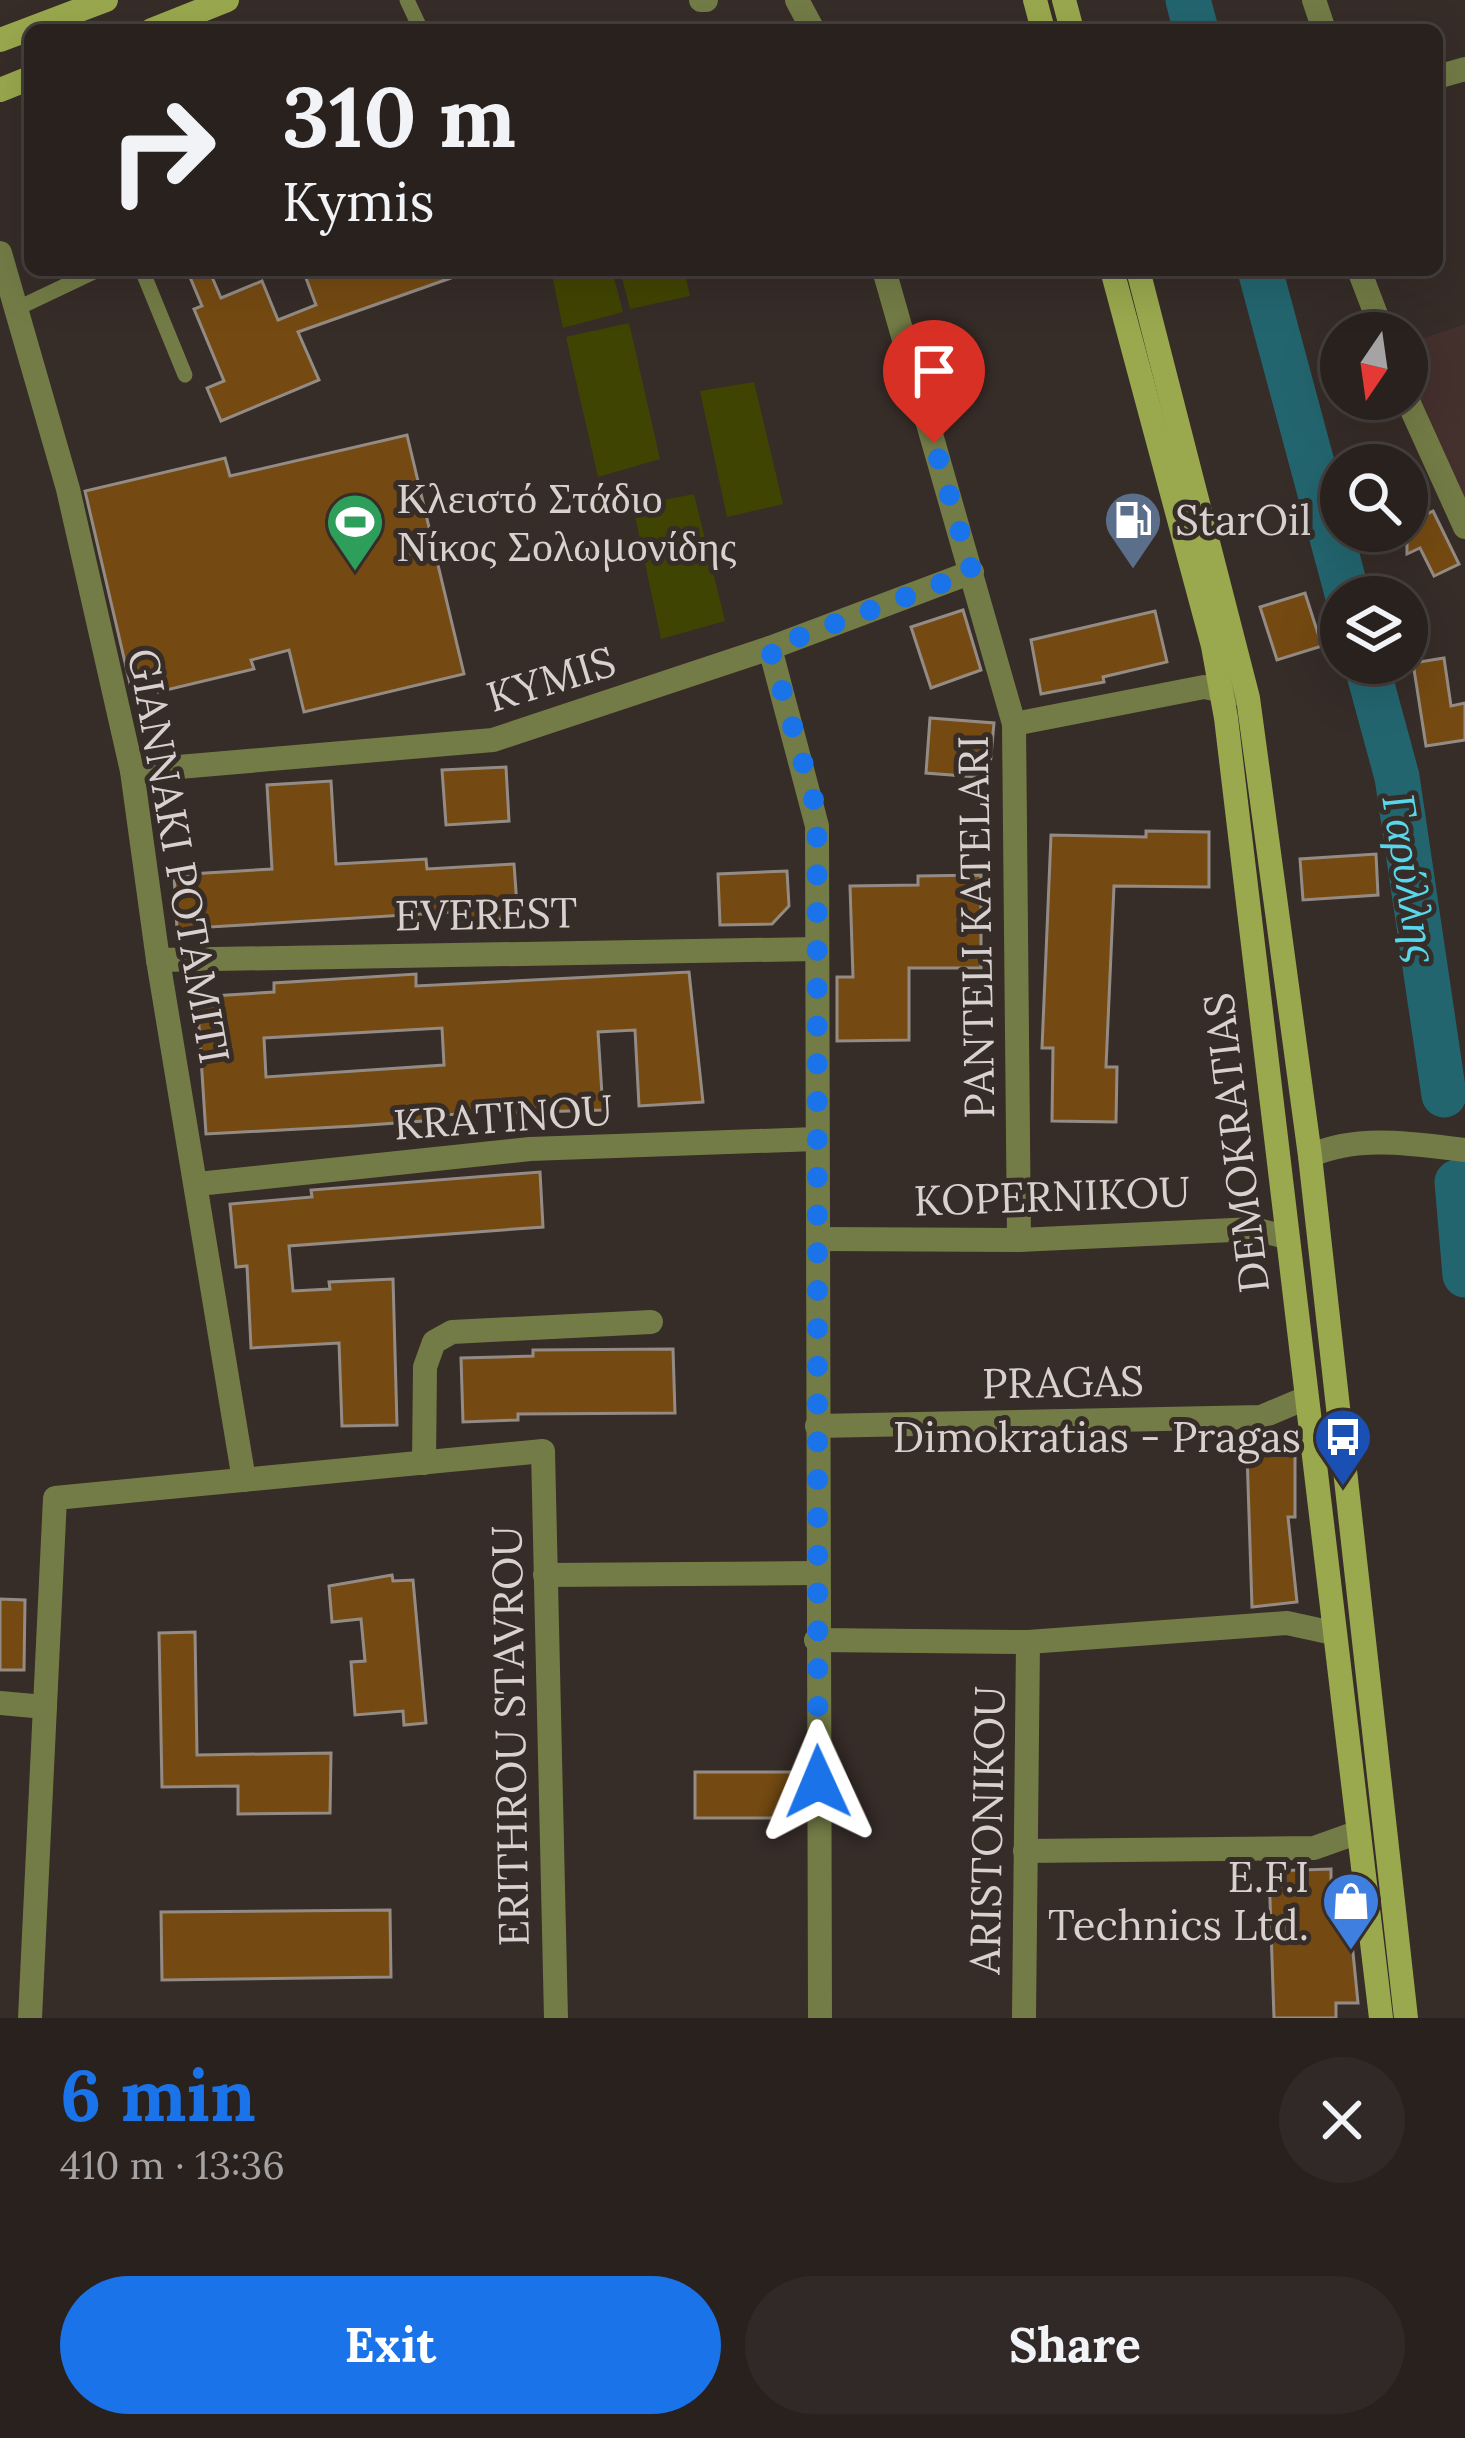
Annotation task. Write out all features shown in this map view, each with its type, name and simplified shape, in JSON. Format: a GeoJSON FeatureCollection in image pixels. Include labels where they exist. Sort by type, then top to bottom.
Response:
{"type":"FeatureCollection","features":[{"type":"Feature","properties":{"kind":"street"},"geometry":{"type":"LineString","coordinates":[[42,24],[106,0]]}},
{"type":"Feature","properties":{"kind":"street"},"geometry":{"type":"LineString","coordinates":[[166,24],[214,3]]}},
{"type":"Feature","properties":{"kind":"street","name":"GIANNAKI POTAMITI"},"geometry":{"type":"LineString","coordinates":[[0,254],[68,489],[132,771],[158,960],[244,1480]]}},
{"type":"Feature","properties":{"kind":"street","name":"PANTELI KATELARI"},"geometry":{"type":"LineString","coordinates":[[886,276],[1014,724],[1019,1240]]}},
{"type":"Feature","properties":{"kind":"street","name":"DEMOKRATIAS"},"geometry":{"type":"LineString","coordinates":[[1114,276],[1221,687],[1376,2016]]}},
{"type":"Feature","properties":{"kind":"street","name":"DEMOKRATIAS"},"geometry":{"type":"LineString","coordinates":[[1140,276],[1248,698],[1310,1156],[1406,2018]]}},
{"type":"Feature","properties":{"kind":"street"},"geometry":{"type":"LineString","coordinates":[[1362,276],[1375,312]]}},
{"type":"Feature","properties":{"kind":"street"},"geometry":{"type":"LineString","coordinates":[[1417,420],[1465,527]]}},
{"type":"Feature","properties":{"kind":"street","name":"KYMIS"},"geometry":{"type":"LineString","coordinates":[[132,771],[493,740],[770,648],[972,572]]}},
{"type":"Feature","properties":{"kind":"street"},"geometry":{"type":"LineString","coordinates":[[770,648],[814,801],[820,2018]]}},
{"type":"Feature","properties":{"kind":"street"},"geometry":{"type":"LineString","coordinates":[[1014,724],[1221,687],[1248,698]]}},
{"type":"Feature","properties":{"kind":"street","name":"EVEREST"},"geometry":{"type":"LineString","coordinates":[[158,960],[815,949]]}},
{"type":"Feature","properties":{"kind":"street","name":"KRATINOU"},"geometry":{"type":"LineString","coordinates":[[198,1184],[530,1150],[816,1139]]}},
{"type":"Feature","properties":{"kind":"street"},"geometry":{"type":"LineString","coordinates":[[1310,1156],[1330,1147],[1404,1143],[1465,1150]]}},
{"type":"Feature","properties":{"kind":"street","name":"KOPERNIKOU"},"geometry":{"type":"LineString","coordinates":[[819,1240],[1019,1240],[1254,1229],[1286,1237]]}},
{"type":"Feature","properties":{"kind":"street"},"geometry":{"type":"LineString","coordinates":[[30,2018],[55,1498],[424,1463],[425,1367],[434,1342],[452,1332],[651,1322]]}},
{"type":"Feature","properties":{"kind":"street","name":"PRAGAS"},"geometry":{"type":"LineString","coordinates":[[817,1426],[1261,1417],[1306,1398]]}},
{"type":"Feature","properties":{"kind":"street","name":"ERITHROU STAVROU"},"geometry":{"type":"LineString","coordinates":[[424,1463],[543,1451],[556,2018]]}},
{"type":"Feature","properties":{"kind":"street"},"geometry":{"type":"LineString","coordinates":[[545,1575],[816,1573]]}},
{"type":"Feature","properties":{"kind":"street"},"geometry":{"type":"LineString","coordinates":[[816,1640],[1028,1642],[1287,1623],[1333,1633]]}},
{"type":"Feature","properties":{"kind":"street","name":"ARISTONIKOU"},"geometry":{"type":"LineString","coordinates":[[1024,2018],[1028,1642]]}},
{"type":"Feature","properties":{"kind":"street"},"geometry":{"type":"LineString","coordinates":[[0,1703],[45,1707]]}},
{"type":"Feature","properties":{"kind":"street"},"geometry":{"type":"LineString","coordinates":[[1024,1851],[1314,1848],[1356,1833]]}},
{"type":"Feature","properties":{"kind":"lane"},"geometry":{"type":"LineString","coordinates":[[18,308],[85,276]]}},
{"type":"Feature","properties":{"kind":"lane"},"geometry":{"type":"LineString","coordinates":[[144,276],[185,374]]}},
{"type":"Feature","properties":{"kind":"shaded area"},"geometry":{"type":"Polygon","coordinates":[[[552,276],[614,276],[623,312],[563,328],[552,276]]]}},
{"type":"Feature","properties":{"kind":"shaded area"},"geometry":{"type":"Polygon","coordinates":[[[622,276],[685,276],[690,296],[630,309],[622,276]]]}},
{"type":"Feature","properties":{"kind":"shaded area"},"geometry":{"type":"Polygon","coordinates":[[[629,323],[660,459],[598,477],[566,337],[629,323]]]}},
{"type":"Feature","properties":{"kind":"shaded area"},"geometry":{"type":"Polygon","coordinates":[[[1465,324],[1465,500],[1428,416],[1428,337],[1465,324]]]}},
{"type":"Feature","properties":{"kind":"shaded area"},"geometry":{"type":"Polygon","coordinates":[[[754,382],[783,504],[727,517],[700,391],[754,382]]]}},
{"type":"Feature","properties":{"kind":"shaded area"},"geometry":{"type":"Polygon","coordinates":[[[694,494],[725,621],[661,639],[633,506],[694,494]]]}},
{"type":"Feature","properties":{"kind":"building"},"geometry":{"type":"Polygon","coordinates":[[[190,276],[212,276],[221,298],[262,281],[278,320],[316,305],[305,276],[457,276],[298,332],[319,380],[221,421],[207,388],[224,381],[194,309],[202,306],[190,276]]]}},
{"type":"Feature","properties":{"kind":"building"},"geometry":{"type":"Polygon","coordinates":[[[407,435],[464,674],[304,712],[289,650],[251,660],[254,669],[158,692],[155,682],[131,688],[85,491],[225,458],[230,476],[407,435]]]}},
{"type":"Feature","properties":{"kind":"building"},"geometry":{"type":"Polygon","coordinates":[[[1433,511],[1459,564],[1434,576],[1422,552],[1428,552],[1428,514],[1433,511]]]}},
{"type":"Feature","properties":{"kind":"building"},"geometry":{"type":"Polygon","coordinates":[[[1305,593],[1320,647],[1277,660],[1260,607],[1305,593]]]}},
{"type":"Feature","properties":{"kind":"building"},"geometry":{"type":"Polygon","coordinates":[[[963,610],[981,670],[931,688],[911,627],[963,610]]]}},
{"type":"Feature","properties":{"kind":"building"},"geometry":{"type":"Polygon","coordinates":[[[1155,611],[1167,662],[1103,677],[1104,682],[1041,694],[1031,640],[1155,611]]]}},
{"type":"Feature","properties":{"kind":"building"},"geometry":{"type":"Polygon","coordinates":[[[1444,658],[1451,706],[1465,703],[1465,740],[1426,746],[1416,684],[1428,684],[1428,661],[1444,658]]]}},
{"type":"Feature","properties":{"kind":"building"},"geometry":{"type":"Polygon","coordinates":[[[930,718],[994,723],[989,778],[926,773],[930,718]]]}},
{"type":"Feature","properties":{"kind":"building"},"geometry":{"type":"Polygon","coordinates":[[[506,767],[509,821],[446,825],[442,770],[506,767]]]}},
{"type":"Feature","properties":{"kind":"building"},"geometry":{"type":"Polygon","coordinates":[[[331,781],[336,864],[426,859],[427,869],[514,864],[518,919],[454,922],[454,912],[177,929],[174,875],[272,869],[267,785],[331,781]]]}},
{"type":"Feature","properties":{"kind":"building"},"geometry":{"type":"Polygon","coordinates":[[[1146,831],[1209,832],[1209,887],[1114,886],[1106,1067],[1117,1067],[1116,1122],[1052,1121],[1053,1048],[1042,1048],[1051,835],[1146,837],[1146,831]]]}},
{"type":"Feature","properties":{"kind":"building"},"geometry":{"type":"Polygon","coordinates":[[[1376,854],[1378,895],[1303,900],[1300,859],[1376,854]]]}},
{"type":"Feature","properties":{"kind":"building"},"geometry":{"type":"Polygon","coordinates":[[[787,871],[789,906],[772,924],[720,925],[718,874],[787,871]]]}},
{"type":"Feature","properties":{"kind":"building"},"geometry":{"type":"Polygon","coordinates":[[[981,875],[981,968],[909,968],[909,1040],[837,1041],[837,977],[853,977],[850,886],[918,885],[918,876],[981,875]]]}},
{"type":"Feature","properties":{"kind":"building"},"geometry":{"type":"Polygon","coordinates":[[[689,972],[703,1102],[639,1106],[635,1030],[598,1032],[603,1110],[437,1115],[437,1120],[206,1134],[197,997],[274,992],[274,983],[416,974],[416,986],[689,972]],[[442,1028],[264,1038],[266,1077],[444,1065],[442,1028]]]}},
{"type":"Feature","properties":{"kind":"building"},"geometry":{"type":"Polygon","coordinates":[[[540,1172],[543,1227],[289,1246],[293,1291],[330,1289],[329,1282],[393,1279],[397,1425],[342,1426],[339,1343],[251,1348],[247,1266],[236,1267],[230,1204],[312,1197],[311,1190],[540,1172]]]}},
{"type":"Feature","properties":{"kind":"building"},"geometry":{"type":"Polygon","coordinates":[[[673,1349],[675,1413],[518,1414],[518,1420],[463,1422],[461,1358],[533,1356],[533,1350],[673,1349]]]}},
{"type":"Feature","properties":{"kind":"building"},"geometry":{"type":"Polygon","coordinates":[[[1247,1453],[1295,1453],[1295,1517],[1288,1517],[1297,1602],[1252,1607],[1247,1453]]]}},
{"type":"Feature","properties":{"kind":"building"},"geometry":{"type":"Polygon","coordinates":[[[392,1575],[393,1581],[413,1580],[426,1723],[404,1725],[403,1711],[355,1715],[351,1662],[365,1661],[361,1619],[332,1622],[329,1586],[392,1575]]]}},
{"type":"Feature","properties":{"kind":"building"},"geometry":{"type":"Polygon","coordinates":[[[0,1599],[25,1600],[24,1670],[0,1670],[0,1599]]]}},
{"type":"Feature","properties":{"kind":"building"},"geometry":{"type":"Polygon","coordinates":[[[195,1632],[197,1755],[331,1753],[330,1813],[238,1814],[238,1786],[162,1787],[159,1633],[195,1632]]]}},
{"type":"Feature","properties":{"kind":"building"},"geometry":{"type":"Polygon","coordinates":[[[695,1772],[791,1772],[791,1818],[695,1818],[695,1772]]]}},
{"type":"Feature","properties":{"kind":"building"},"geometry":{"type":"Polygon","coordinates":[[[1331,1869],[1331,1882],[1346,1882],[1358,2003],[1336,2003],[1336,2018],[1274,2018],[1269,1871],[1331,1869]]]}},
{"type":"Feature","properties":{"kind":"building"},"geometry":{"type":"Polygon","coordinates":[[[390,1910],[391,1977],[162,1980],[161,1912],[390,1910]]]}},
{"type":"Feature","properties":{"kind":"waterway","name":"Γαρύλλης"},"geometry":{"type":"LineString","coordinates":[[1188,0],[1194,24]]}},
{"type":"Feature","properties":{"kind":"waterway","name":"Γαρύλλης"},"geometry":{"type":"LineString","coordinates":[[1262,276],[1342,576]]}},
{"type":"Feature","properties":{"kind":"waterway","name":"Γαρύλλης"},"geometry":{"type":"LineString","coordinates":[[1372,684],[1397,777],[1444,1095]]}},
{"type":"Feature","properties":{"kind":"waterway","name":"Γαρύλλης"},"geometry":{"type":"LineString","coordinates":[[1457,1182],[1465,1275]]}},
{"type":"Feature","properties":{"kind":"place","name":"StarOil"},"geometry":{"type":"Point","coordinates":[1133,571]}},
{"type":"Feature","properties":{"kind":"place","name":"Κλειστό Στάδιο Νίκος Σολωμονίδης"},"geometry":{"type":"Point","coordinates":[355,573]}},
{"type":"Feature","properties":{"kind":"place","name":"Dimokratias - Pragas"},"geometry":{"type":"Point","coordinates":[1343,1488]}},
{"type":"Feature","properties":{"kind":"place","name":"E.F.I Technics Ltd."},"geometry":{"type":"Point","coordinates":[1351,1952]}},
{"type":"Feature","properties":{"kind":"route"},"geometry":{"type":"LineString","coordinates":[[818,1782],[817,826],[770,648],[972,572],[934,443]]}}]}
